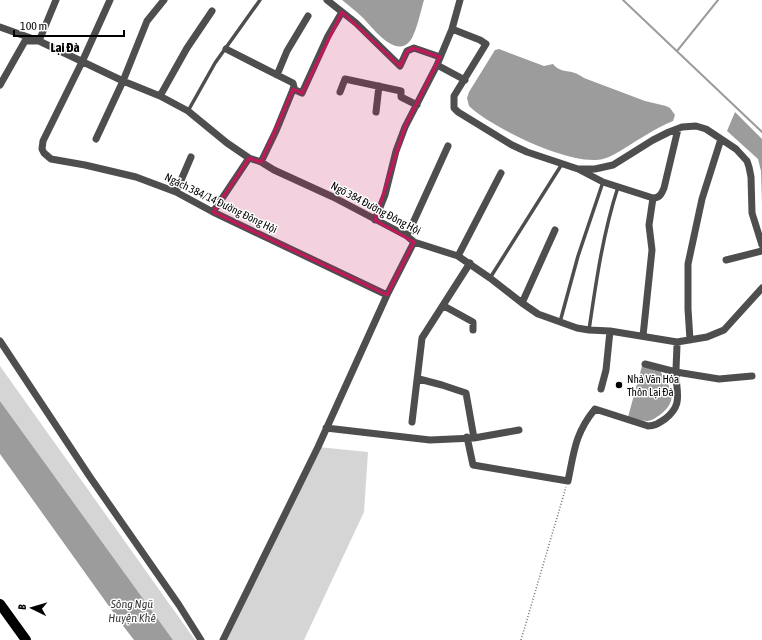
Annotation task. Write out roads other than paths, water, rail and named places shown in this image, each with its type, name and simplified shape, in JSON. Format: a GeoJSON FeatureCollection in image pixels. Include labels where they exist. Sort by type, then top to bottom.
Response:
{"type":"FeatureCollection","features":[{"type":"Feature","properties":{"kind":"main road"},"geometry":{"type":"LineString","coordinates":[[0,604],[26,640]]}},
{"type":"Feature","properties":{"kind":"street"},"geometry":{"type":"LineString","coordinates":[[0,85],[25,41],[38,41],[56,0]]}},
{"type":"Feature","properties":{"kind":"street","name":"Ngách 384/14 Đường Đông Hội"},"geometry":{"type":"LineString","coordinates":[[110,0],[82,62],[43,141],[42,149],[44,153],[51,160],[85,165],[136,177],[176,192],[213,212],[387,295]]}},
{"type":"Feature","properties":{"kind":"street"},"geometry":{"type":"LineString","coordinates":[[96,139],[123,81],[147,21],[164,0]]}},
{"type":"Feature","properties":{"kind":"street"},"geometry":{"type":"LineString","coordinates":[[327,0],[356,23],[400,66],[407,51],[414,48],[440,56]]}},
{"type":"Feature","properties":{"kind":"street"},"geometry":{"type":"LineString","coordinates":[[375,220],[385,195],[396,151],[405,127],[437,65],[452,29],[460,0]]}},
{"type":"Feature","properties":{"kind":"street"},"geometry":{"type":"LineString","coordinates":[[160,96],[186,48],[212,11]]}},
{"type":"Feature","properties":{"kind":"street"},"geometry":{"type":"LineString","coordinates":[[292,89],[302,93],[328,36],[342,12]]}},
{"type":"Feature","properties":{"kind":"street"},"geometry":{"type":"LineString","coordinates":[[277,75],[287,51],[308,16]]}},
{"type":"Feature","properties":{"kind":"street","name":"Ngõ 384 Đường Đông Hội"},"geometry":{"type":"LineString","coordinates":[[0,27],[38,41],[123,81],[160,96],[188,111],[227,144],[249,158],[261,162],[274,170],[333,197],[407,236],[414,242],[458,256],[470,263],[538,314],[560,322],[589,330],[610,331],[677,342],[708,337],[724,330],[762,288]]}},
{"type":"Feature","properties":{"kind":"street"},"geometry":{"type":"LineString","coordinates":[[452,29],[480,40],[486,44],[454,96],[454,108],[458,112],[512,145],[527,152],[578,169],[603,182],[657,198],[661,195],[664,188],[678,129]]}},
{"type":"Feature","properties":{"kind":"street"},"geometry":{"type":"LineString","coordinates":[[226,49],[293,83],[276,131],[261,162]]}},
{"type":"Feature","properties":{"kind":"street"},"geometry":{"type":"LineString","coordinates":[[437,65],[465,80]]}},
{"type":"Feature","properties":{"kind":"street"},"geometry":{"type":"LineString","coordinates":[[340,92],[345,79],[401,91],[401,97],[417,105]]}},
{"type":"Feature","properties":{"kind":"street"},"geometry":{"type":"LineString","coordinates":[[376,112],[379,86]]}},
{"type":"Feature","properties":{"kind":"street"},"geometry":{"type":"LineString","coordinates":[[578,169],[594,169],[613,164],[653,140],[678,129],[696,126],[706,129],[736,149],[749,167],[751,177],[752,213],[762,245]]}},
{"type":"Feature","properties":{"kind":"street"},"geometry":{"type":"LineString","coordinates":[[690,340],[688,264],[702,199],[721,139]]}},
{"type":"Feature","properties":{"kind":"street"},"geometry":{"type":"LineString","coordinates":[[407,236],[448,146]]}},
{"type":"Feature","properties":{"kind":"street"},"geometry":{"type":"LineString","coordinates":[[176,192],[191,157]]}},
{"type":"Feature","properties":{"kind":"street"},"geometry":{"type":"LineString","coordinates":[[213,212],[249,158]]}},
{"type":"Feature","properties":{"kind":"street"},"geometry":{"type":"LineString","coordinates":[[458,256],[501,173]]}},
{"type":"Feature","properties":{"kind":"street"},"geometry":{"type":"LineString","coordinates":[[643,336],[652,250],[649,225],[653,198]]}},
{"type":"Feature","properties":{"kind":"street"},"geometry":{"type":"LineString","coordinates":[[522,303],[555,230]]}},
{"type":"Feature","properties":{"kind":"street"},"geometry":{"type":"LineString","coordinates":[[223,640],[326,428],[387,295],[414,242]]}},
{"type":"Feature","properties":{"kind":"street"},"geometry":{"type":"LineString","coordinates":[[726,260],[762,251]]}},
{"type":"Feature","properties":{"kind":"street"},"geometry":{"type":"LineString","coordinates":[[412,422],[422,338],[444,306],[470,263]]}},
{"type":"Feature","properties":{"kind":"street"},"geometry":{"type":"LineString","coordinates":[[444,306],[473,322],[473,330]]}},
{"type":"Feature","properties":{"kind":"street"},"geometry":{"type":"LineString","coordinates":[[601,389],[606,370],[610,331]]}},
{"type":"Feature","properties":{"kind":"street"},"geometry":{"type":"LineString","coordinates":[[0,341],[90,477],[179,605],[201,640]]}},
{"type":"Feature","properties":{"kind":"street"},"geometry":{"type":"LineString","coordinates":[[418,379],[466,393],[473,465],[568,482],[575,443],[580,432],[595,409],[642,425],[654,426],[672,414],[678,399],[676,372],[677,342]]}},
{"type":"Feature","properties":{"kind":"street"},"geometry":{"type":"LineString","coordinates":[[644,364],[676,372],[719,379],[752,376]]}},
{"type":"Feature","properties":{"kind":"street"},"geometry":{"type":"LineString","coordinates":[[326,428],[430,440],[471,437],[519,430]]}},
{"type":"Feature","properties":{"kind":"lane"},"geometry":{"type":"LineString","coordinates":[[188,111],[215,62],[226,49],[260,0]]}},
{"type":"Feature","properties":{"kind":"lane"},"geometry":{"type":"LineString","coordinates":[[490,278],[562,164]]}},
{"type":"Feature","properties":{"kind":"lane"},"geometry":{"type":"LineString","coordinates":[[560,322],[578,256],[603,182]]}},
{"type":"Feature","properties":{"kind":"lane"},"geometry":{"type":"LineString","coordinates":[[589,330],[601,255],[609,217],[618,187]]}},
{"type":"Feature","properties":{"kind":"water"},"geometry":{"type":"Polygon","coordinates":[[[342,0],[424,0],[412,38],[404,46],[397,46],[384,39],[359,14],[342,0]]]}},
{"type":"Feature","properties":{"kind":"water"},"geometry":{"type":"Polygon","coordinates":[[[499,49],[544,66],[553,64],[560,70],[578,74],[584,78],[645,101],[666,106],[670,108],[675,115],[673,121],[603,159],[589,160],[572,157],[553,152],[533,144],[495,125],[469,106],[467,98],[469,92],[495,50],[499,49]]]}},
{"type":"Feature","properties":{"kind":"water"},"geometry":{"type":"Polygon","coordinates":[[[735,112],[762,139],[762,204],[761,171],[758,159],[727,131],[735,112]]]}},
{"type":"Feature","properties":{"kind":"water"},"geometry":{"type":"Polygon","coordinates":[[[642,366],[660,371],[670,388],[671,393],[670,404],[667,409],[653,420],[649,421],[642,421],[628,417],[642,366]]]}},
{"type":"Feature","properties":{"kind":"water","name":"Sông Ngũ Huyện Khê"},"geometry":{"type":"Polygon","coordinates":[[[0,401],[173,640],[134,640],[121,623],[0,454],[0,401]]]}},
{"type":"Feature","properties":{"kind":"waterway"},"geometry":{"type":"LineString","coordinates":[[623,0],[762,132]]}},
{"type":"Feature","properties":{"kind":"waterway"},"geometry":{"type":"LineString","coordinates":[[677,51],[718,0]]}},
{"type":"Feature","properties":{"kind":"place","name":"Nhà Văn Hóa Thôn Lại Đà"},"geometry":{"type":"Point","coordinates":[619,385]}},
{"type":"Feature","properties":{"kind":"district","name":"Lại Đà"},"geometry":{"type":"Point","coordinates":[65,47]}}]}
